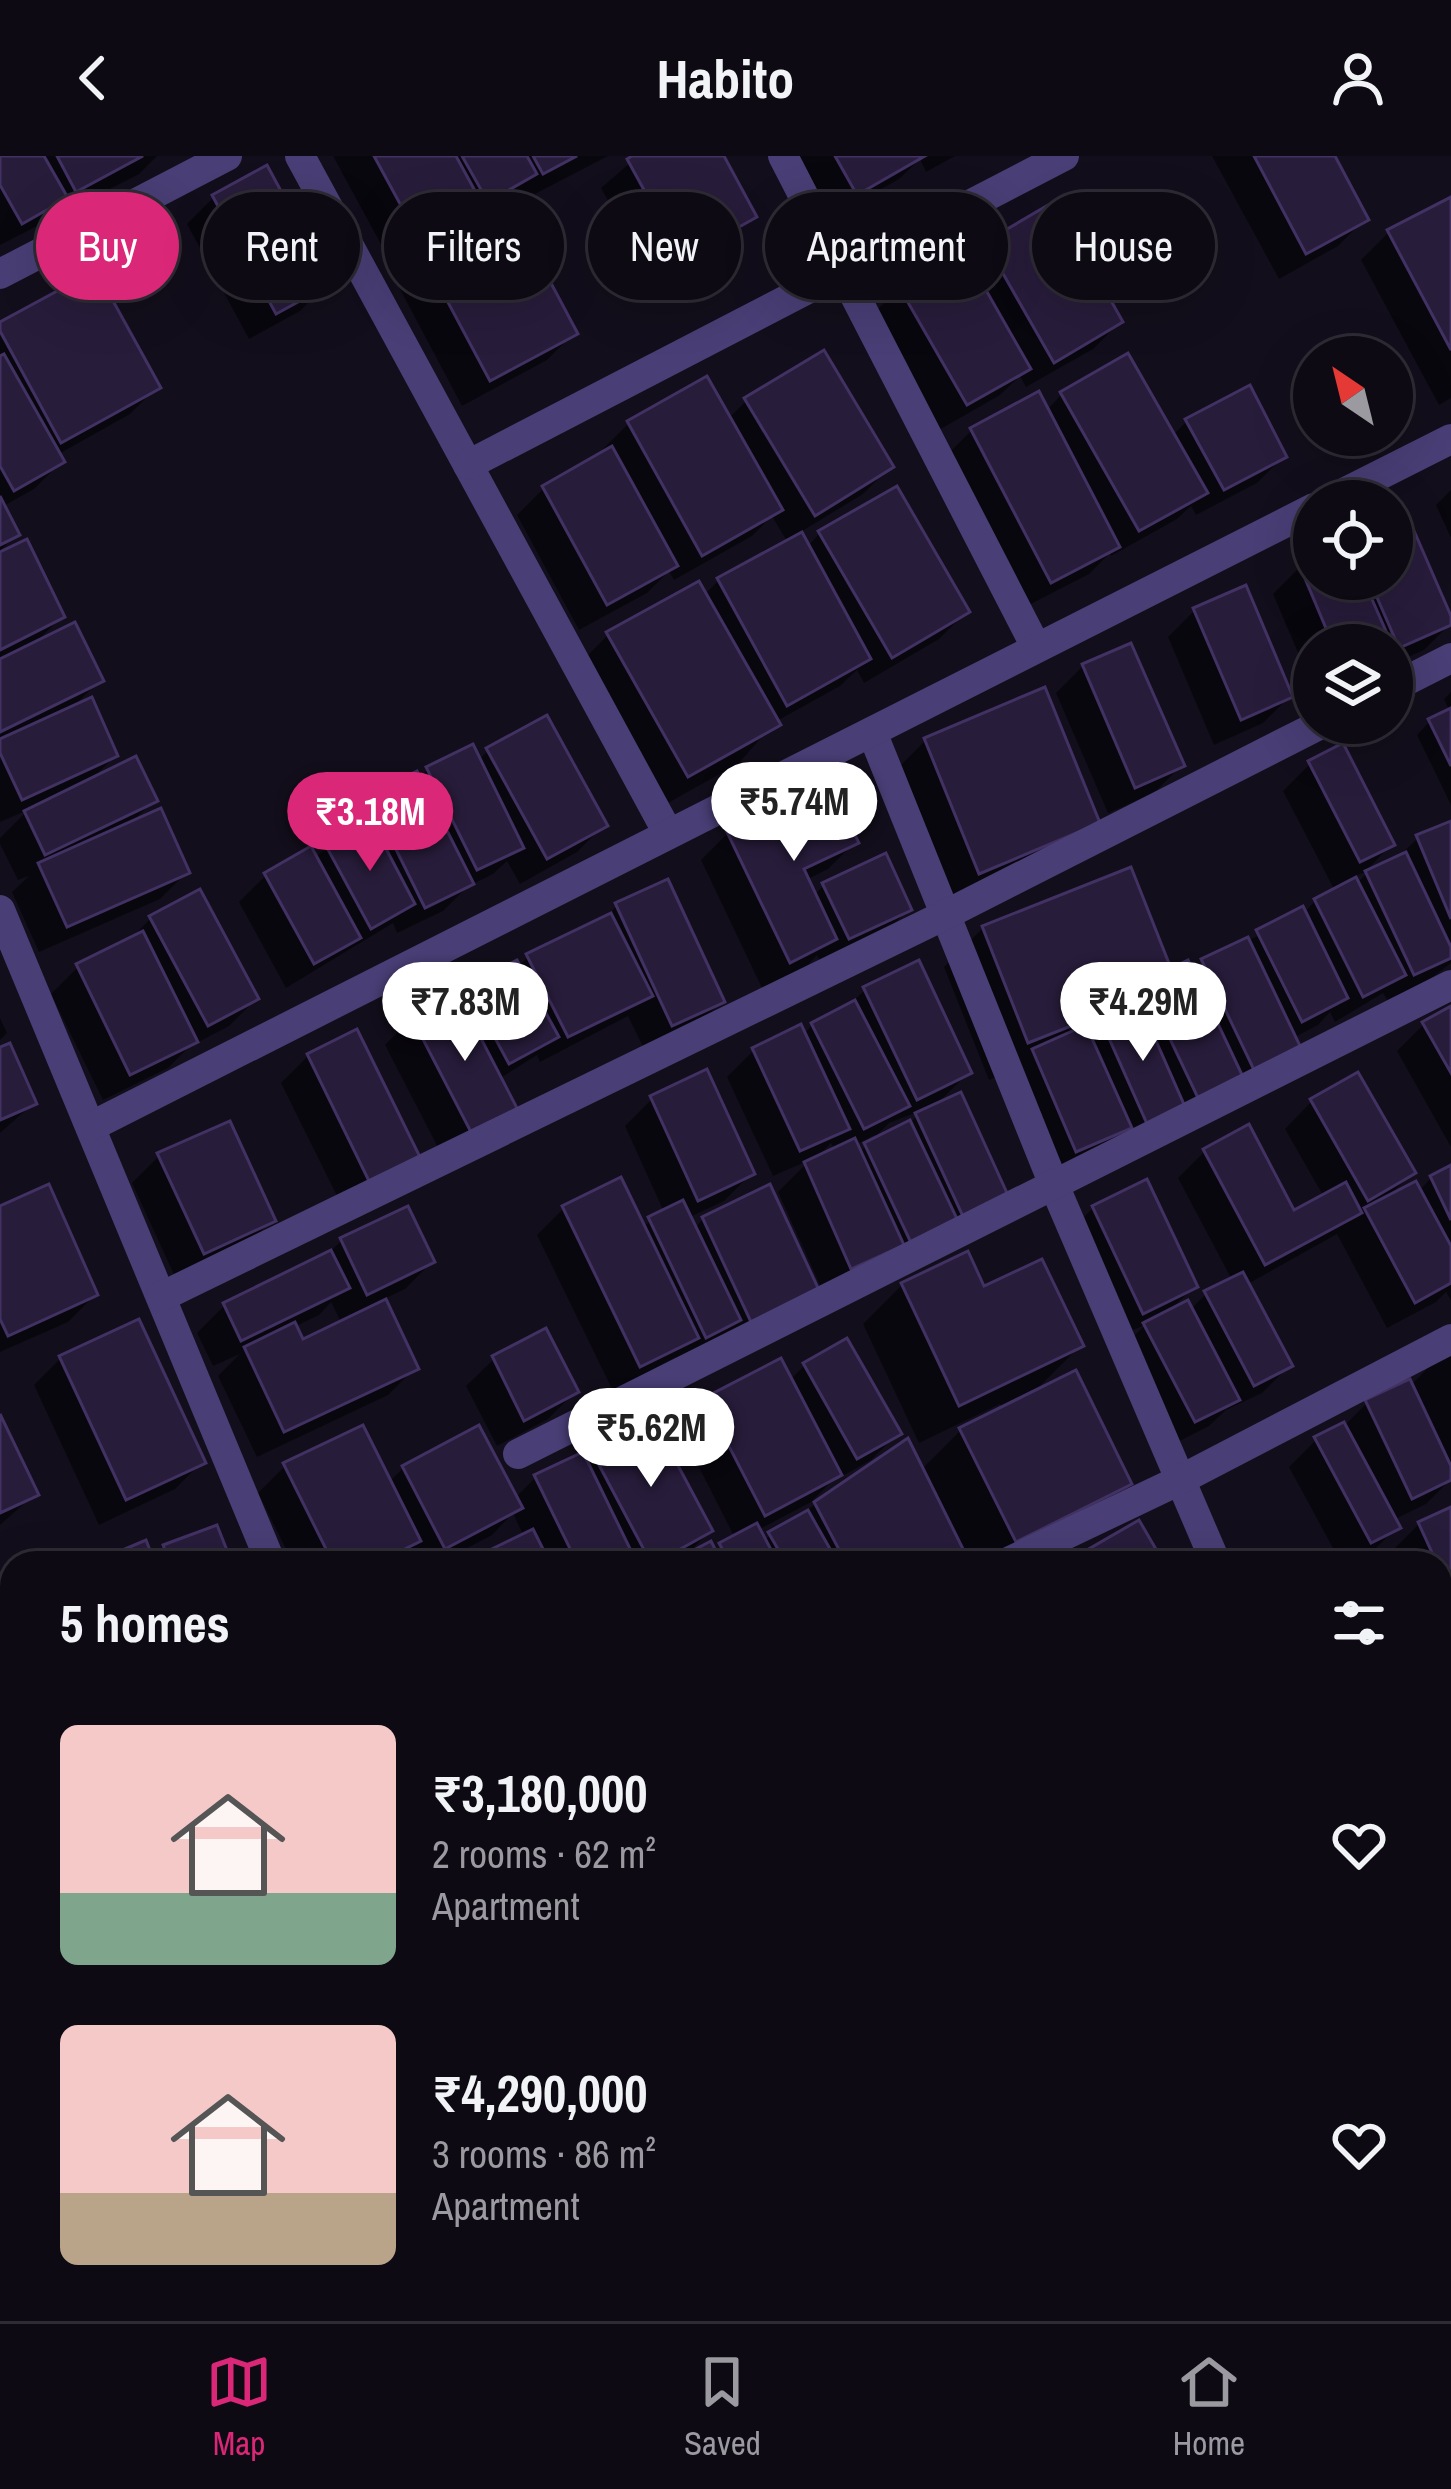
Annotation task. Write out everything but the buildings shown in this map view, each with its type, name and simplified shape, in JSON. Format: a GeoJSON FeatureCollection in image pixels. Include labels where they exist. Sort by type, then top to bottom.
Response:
{"type":"FeatureCollection","features":[{"type":"Feature","properties":{"kind":"street"},"geometry":{"type":"LineString","coordinates":[[0,274],[227,156]]}},
{"type":"Feature","properties":{"kind":"street"},"geometry":{"type":"LineString","coordinates":[[300,156],[668,833]]}},
{"type":"Feature","properties":{"kind":"street"},"geometry":{"type":"LineString","coordinates":[[783,156],[801,192]]}},
{"type":"Feature","properties":{"kind":"street"},"geometry":{"type":"LineString","coordinates":[[993,192],[1064,156]]}},
{"type":"Feature","properties":{"kind":"street"},"geometry":{"type":"LineString","coordinates":[[468,464],[782,300]]}},
{"type":"Feature","properties":{"kind":"street"},"geometry":{"type":"LineString","coordinates":[[857,300],[1036,647]]}},
{"type":"Feature","properties":{"kind":"street"},"geometry":{"type":"LineString","coordinates":[[1370,480],[1451,439]]}},
{"type":"Feature","properties":{"kind":"street"},"geometry":{"type":"LineString","coordinates":[[92,1126],[1293,518]]}},
{"type":"Feature","properties":{"kind":"street"},"geometry":{"type":"LineString","coordinates":[[1413,677],[1451,658]]}},
{"type":"Feature","properties":{"kind":"street"},"geometry":{"type":"LineString","coordinates":[[872,732],[1054,1185],[1211,1551]]}},
{"type":"Feature","properties":{"kind":"street"},"geometry":{"type":"LineString","coordinates":[[161,1297],[946,914],[1293,738]]}},
{"type":"Feature","properties":{"kind":"street"},"geometry":{"type":"LineString","coordinates":[[0,910],[266,1551]]}},
{"type":"Feature","properties":{"kind":"street"},"geometry":{"type":"LineString","coordinates":[[518,1454],[1451,985]]}},
{"type":"Feature","properties":{"kind":"street"},"geometry":{"type":"LineString","coordinates":[[1031,1551],[1180,1480],[1451,1339]]}}]}
